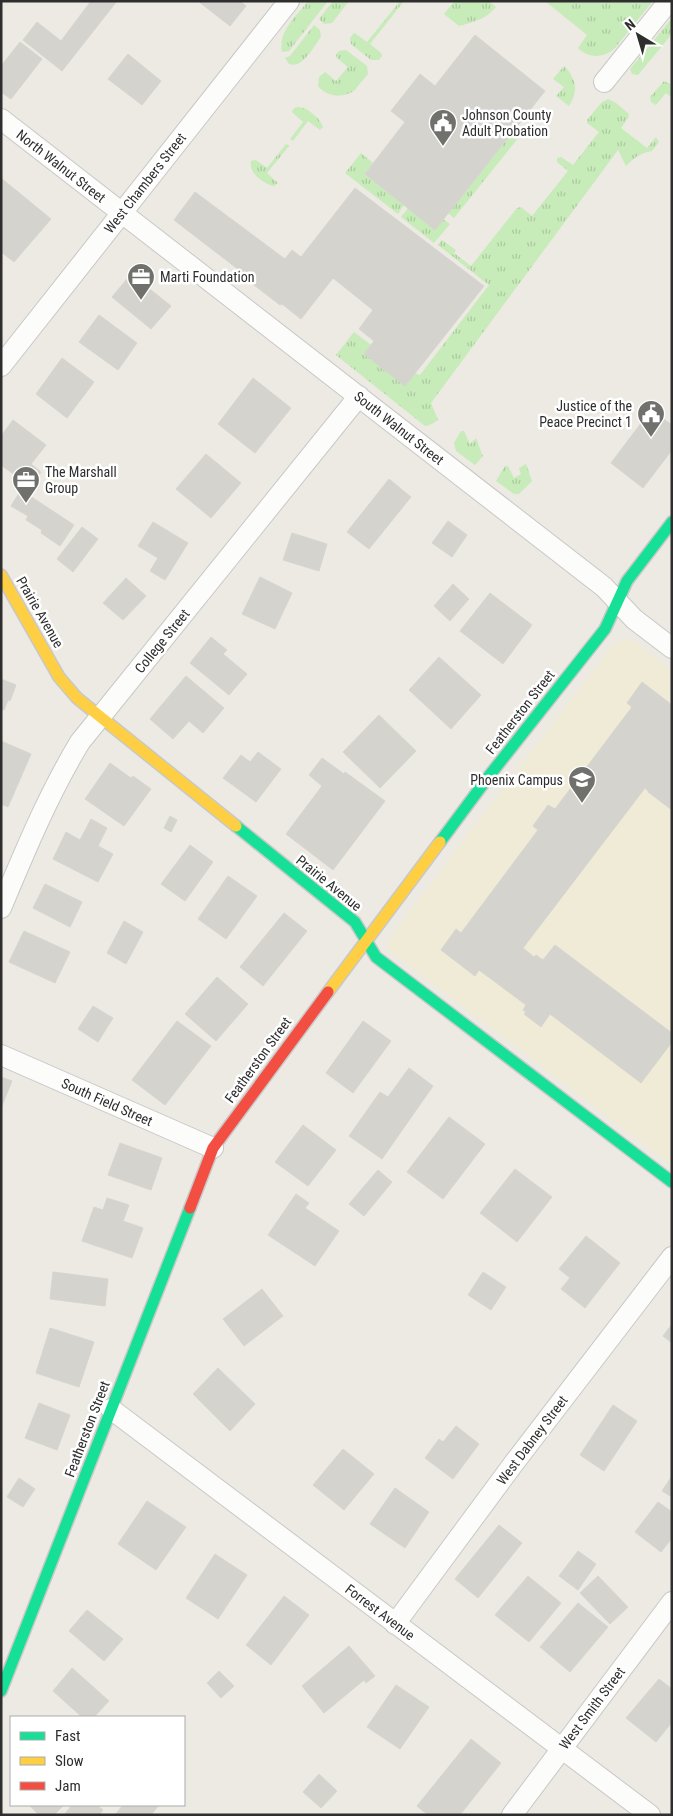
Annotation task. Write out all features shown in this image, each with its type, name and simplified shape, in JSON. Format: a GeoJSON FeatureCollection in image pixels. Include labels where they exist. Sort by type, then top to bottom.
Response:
{"type":"FeatureCollection","features":[{"type":"Feature","properties":{"kind":"street","name":"West Chambers Street"},"geometry":{"type":"LineString","coordinates":[[1,366],[289,1]]}},
{"type":"Feature","properties":{"kind":"street"},"geometry":{"type":"LineString","coordinates":[[604,82],[669,1]]}},
{"type":"Feature","properties":{"kind":"street","name":"North Walnut Street"},"geometry":{"type":"LineString","coordinates":[[1,119],[121,213]]}},
{"type":"Feature","properties":{"kind":"street","name":"South Walnut Street"},"geometry":{"type":"LineString","coordinates":[[121,213],[604,587],[634,619],[672,648]]}},
{"type":"Feature","properties":{"kind":"street","name":"College Street"},"geometry":{"type":"LineString","coordinates":[[1,908],[31,836],[64,768],[80,742],[358,396]]}},
{"type":"Feature","properties":{"kind":"street","name":"Featherston Street"},"geometry":{"type":"LineString","coordinates":[[1,1691],[213,1148],[488,776],[605,630],[627,581],[672,522]]}},
{"type":"Feature","properties":{"kind":"street","name":"Prairie Avenue"},"geometry":{"type":"LineString","coordinates":[[1,575],[59,677],[77,698],[355,922],[376,957],[672,1182]]}},
{"type":"Feature","properties":{"kind":"street","name":"South Field Street"},"geometry":{"type":"LineString","coordinates":[[1,1055],[213,1148]]}},
{"type":"Feature","properties":{"kind":"street","name":"West Dabney Street"},"geometry":{"type":"LineString","coordinates":[[395,1624],[514,1463],[672,1257]]}},
{"type":"Feature","properties":{"kind":"street","name":"Forrest Avenue"},"geometry":{"type":"LineString","coordinates":[[111,1409],[650,1815]]}},
{"type":"Feature","properties":{"kind":"street","name":"West Smith Street"},"geometry":{"type":"LineString","coordinates":[[512,1815],[672,1602]]}},
{"type":"Feature","properties":{"kind":"shaded area","name":"Phoenix Campus"},"geometry":{"type":"Polygon","coordinates":[[[629,639],[672,671],[672,1166],[388,950],[387,946],[390,937],[611,647],[619,641],[629,639]]]}},
{"type":"Feature","properties":{"kind":"green space"},"geometry":{"type":"Polygon","coordinates":[[[308,1],[328,1],[289,51],[282,52],[281,44],[285,31],[308,1]]]}},
{"type":"Feature","properties":{"kind":"green space"},"geometry":{"type":"Polygon","coordinates":[[[333,1],[349,1],[332,23],[324,24],[319,19],[333,1]]]}},
{"type":"Feature","properties":{"kind":"green space"},"geometry":{"type":"Polygon","coordinates":[[[400,1],[404,1],[370,44],[382,56],[379,60],[371,60],[351,44],[350,38],[354,33],[367,42],[400,1]]]}},
{"type":"Feature","properties":{"kind":"green space"},"geometry":{"type":"Polygon","coordinates":[[[461,1],[490,2],[496,7],[484,17],[459,26],[444,14],[453,3],[461,1]]]}},
{"type":"Feature","properties":{"kind":"green space"},"geometry":{"type":"Polygon","coordinates":[[[545,1],[653,1],[615,48],[606,54],[596,56],[582,52],[578,48],[587,35],[545,1]]]}},
{"type":"Feature","properties":{"kind":"green space"},"geometry":{"type":"Polygon","coordinates":[[[672,18],[672,34],[638,75],[632,74],[630,69],[672,18]]]}},
{"type":"Feature","properties":{"kind":"green space"},"geometry":{"type":"Polygon","coordinates":[[[314,25],[320,30],[321,37],[303,60],[294,65],[289,64],[285,58],[290,56],[314,25]]]}},
{"type":"Feature","properties":{"kind":"green space"},"geometry":{"type":"Polygon","coordinates":[[[346,50],[367,66],[368,74],[355,90],[350,93],[340,96],[326,93],[318,86],[319,77],[325,72],[336,81],[348,67],[336,55],[339,51],[346,50]]]}},
{"type":"Feature","properties":{"kind":"green space"},"geometry":{"type":"Polygon","coordinates":[[[564,66],[571,75],[575,85],[574,95],[569,106],[556,96],[564,87],[553,79],[564,66]]]}},
{"type":"Feature","properties":{"kind":"green space"},"geometry":{"type":"Polygon","coordinates":[[[664,81],[672,85],[672,98],[666,93],[656,105],[651,102],[650,97],[664,81]]]}},
{"type":"Feature","properties":{"kind":"green space"},"geometry":{"type":"Polygon","coordinates":[[[608,99],[629,114],[621,128],[647,148],[656,137],[659,142],[652,151],[638,156],[626,166],[618,150],[431,403],[438,420],[425,426],[336,355],[354,332],[371,345],[364,354],[420,375],[489,285],[438,245],[442,240],[456,250],[454,253],[471,266],[517,208],[521,207],[532,216],[568,171],[557,162],[557,158],[561,157],[573,165],[599,132],[587,123],[587,120],[602,102],[608,99]]]}},
{"type":"Feature","properties":{"kind":"green space"},"geometry":{"type":"Polygon","coordinates":[[[302,107],[313,114],[323,127],[320,130],[308,121],[293,141],[290,139],[303,122],[292,112],[294,108],[302,107]]]}},
{"type":"Feature","properties":{"kind":"green space"},"geometry":{"type":"Polygon","coordinates":[[[513,132],[519,137],[454,218],[448,213],[513,132]]]}},
{"type":"Feature","properties":{"kind":"green space"},"geometry":{"type":"Polygon","coordinates":[[[286,144],[289,146],[267,173],[278,183],[274,186],[266,183],[254,174],[251,161],[256,160],[267,168],[286,144]]]}},
{"type":"Feature","properties":{"kind":"green space"},"geometry":{"type":"Polygon","coordinates":[[[361,153],[373,163],[365,174],[404,205],[398,214],[345,173],[361,153]]]}},
{"type":"Feature","properties":{"kind":"green space"},"geometry":{"type":"Polygon","coordinates":[[[408,208],[443,219],[450,224],[434,243],[401,217],[408,208]]]}},
{"type":"Feature","properties":{"kind":"green space"},"geometry":{"type":"Polygon","coordinates":[[[461,431],[464,431],[470,444],[476,438],[483,456],[475,465],[456,451],[454,443],[461,431]]]}},
{"type":"Feature","properties":{"kind":"green space"},"geometry":{"type":"Polygon","coordinates":[[[526,464],[532,481],[519,494],[514,494],[496,481],[505,466],[508,466],[514,478],[521,474],[519,468],[526,464]]]}},
{"type":"Feature","properties":{"kind":"building"},"geometry":{"type":"Polygon","coordinates":[[[91,1],[117,1],[62,71],[23,40],[37,22],[61,41],[91,1]]]}},
{"type":"Feature","properties":{"kind":"building"},"geometry":{"type":"Polygon","coordinates":[[[198,1],[240,1],[246,6],[230,26],[198,1]]]}},
{"type":"Feature","properties":{"kind":"building","name":"Johnson County Adult Probation"},"geometry":{"type":"Polygon","coordinates":[[[475,35],[545,91],[435,230],[365,174],[405,122],[391,111],[420,74],[435,86],[475,35]]]}},
{"type":"Feature","properties":{"kind":"building"},"geometry":{"type":"Polygon","coordinates":[[[20,42],[42,59],[11,99],[1,92],[1,66],[20,42]]]}},
{"type":"Feature","properties":{"kind":"building"},"geometry":{"type":"Polygon","coordinates":[[[128,54],[161,81],[142,105],[108,79],[128,54]]]}},
{"type":"Feature","properties":{"kind":"building"},"geometry":{"type":"Polygon","coordinates":[[[1,178],[51,219],[14,262],[1,252],[1,178]]]}},
{"type":"Feature","properties":{"kind":"building"},"geometry":{"type":"Polygon","coordinates":[[[355,188],[484,286],[405,386],[364,354],[374,341],[359,329],[373,310],[333,278],[301,319],[250,282],[252,280],[174,220],[195,192],[285,259],[292,250],[301,257],[355,188]]]}},
{"type":"Feature","properties":{"kind":"building","name":"Marti Foundation"},"geometry":{"type":"Polygon","coordinates":[[[131,274],[171,306],[151,329],[112,297],[131,274]]]}},
{"type":"Feature","properties":{"kind":"building"},"geometry":{"type":"Polygon","coordinates":[[[99,315],[137,343],[118,370],[79,342],[99,315]]]}},
{"type":"Feature","properties":{"kind":"building"},"geometry":{"type":"Polygon","coordinates":[[[62,358],[94,382],[67,418],[36,394],[62,358]]]}},
{"type":"Feature","properties":{"kind":"building"},"geometry":{"type":"Polygon","coordinates":[[[253,378],[291,408],[255,453],[218,424],[253,378]]]}},
{"type":"Feature","properties":{"kind":"building","name":"Justice of the Peace Precinct 1"},"geometry":{"type":"Polygon","coordinates":[[[651,410],[672,425],[672,450],[643,488],[611,463],[651,410]]]}},
{"type":"Feature","properties":{"kind":"building"},"geometry":{"type":"Polygon","coordinates":[[[13,420],[46,445],[31,464],[41,472],[30,486],[1,465],[1,436],[13,420]]]}},
{"type":"Feature","properties":{"kind":"building"},"geometry":{"type":"Polygon","coordinates":[[[206,454],[241,483],[211,518],[176,489],[206,454]]]}},
{"type":"Feature","properties":{"kind":"building"},"geometry":{"type":"Polygon","coordinates":[[[389,479],[411,497],[369,549],[347,532],[389,479]]]}},
{"type":"Feature","properties":{"kind":"building"},"geometry":{"type":"Polygon","coordinates":[[[21,490],[74,525],[60,546],[41,533],[42,530],[26,520],[28,516],[11,506],[21,490]]]}},
{"type":"Feature","properties":{"kind":"building"},"geometry":{"type":"Polygon","coordinates":[[[448,521],[467,535],[452,557],[432,543],[448,521]]]}},
{"type":"Feature","properties":{"kind":"building"},"geometry":{"type":"Polygon","coordinates":[[[153,522],[188,543],[165,580],[150,571],[158,558],[138,546],[153,522]]]}},
{"type":"Feature","properties":{"kind":"building"},"geometry":{"type":"Polygon","coordinates":[[[82,527],[98,539],[73,572],[57,559],[82,527]]]}},
{"type":"Feature","properties":{"kind":"building"},"geometry":{"type":"Polygon","coordinates":[[[292,533],[327,544],[319,571],[283,560],[292,533]]]}},
{"type":"Feature","properties":{"kind":"building"},"geometry":{"type":"Polygon","coordinates":[[[260,577],[292,593],[275,629],[242,614],[260,577]]]}},
{"type":"Feature","properties":{"kind":"building"},"geometry":{"type":"Polygon","coordinates":[[[126,578],[146,596],[123,620],[103,603],[126,578]]]}},
{"type":"Feature","properties":{"kind":"building"},"geometry":{"type":"Polygon","coordinates":[[[453,584],[469,599],[450,621],[434,606],[453,584]]]}},
{"type":"Feature","properties":{"kind":"building"},"geometry":{"type":"Polygon","coordinates":[[[490,593],[532,625],[503,664],[460,631],[490,593]]]}},
{"type":"Feature","properties":{"kind":"building"},"geometry":{"type":"Polygon","coordinates":[[[211,637],[227,650],[223,654],[247,674],[229,695],[190,663],[211,637]]]}},
{"type":"Feature","properties":{"kind":"building"},"geometry":{"type":"Polygon","coordinates":[[[439,657],[481,695],[451,729],[409,690],[439,657]]]}},
{"type":"Feature","properties":{"kind":"building"},"geometry":{"type":"Polygon","coordinates":[[[186,676],[224,708],[203,733],[189,721],[173,739],[150,719],[186,676]]]}},
{"type":"Feature","properties":{"kind":"building"},"geometry":{"type":"Polygon","coordinates":[[[1,679],[16,685],[10,701],[8,700],[4,710],[1,709],[1,679]]]}},
{"type":"Feature","properties":{"kind":"building"},"geometry":{"type":"Polygon","coordinates":[[[642,682],[672,705],[672,810],[645,788],[523,948],[534,957],[536,955],[543,960],[555,945],[672,1033],[672,1042],[641,1083],[550,1014],[541,1027],[524,1014],[526,1012],[523,1010],[526,1005],[479,970],[475,976],[441,950],[456,929],[461,933],[538,830],[533,826],[548,805],[555,809],[632,707],[627,703],[642,682]]]}},
{"type":"Feature","properties":{"kind":"building"},"geometry":{"type":"Polygon","coordinates":[[[379,715],[416,751],[380,788],[343,752],[379,715]]]}},
{"type":"Feature","properties":{"kind":"building"},"geometry":{"type":"Polygon","coordinates":[[[1,741],[31,754],[8,807],[1,804],[1,741]]]}},
{"type":"Feature","properties":{"kind":"building"},"geometry":{"type":"Polygon","coordinates":[[[258,752],[281,769],[256,802],[223,778],[241,755],[250,762],[258,752]]]}},
{"type":"Feature","properties":{"kind":"building"},"geometry":{"type":"Polygon","coordinates":[[[322,758],[385,801],[333,870],[286,834],[322,786],[309,775],[322,758]]]}},
{"type":"Feature","properties":{"kind":"building"},"geometry":{"type":"Polygon","coordinates":[[[110,763],[151,789],[124,826],[85,799],[110,763]]]}},
{"type":"Feature","properties":{"kind":"building"},"geometry":{"type":"Polygon","coordinates":[[[170,816],[177,820],[171,832],[164,828],[170,816]]]}},
{"type":"Feature","properties":{"kind":"building"},"geometry":{"type":"Polygon","coordinates":[[[91,819],[107,828],[98,846],[113,854],[98,882],[53,859],[66,832],[80,840],[91,819]]]}},
{"type":"Feature","properties":{"kind":"building"},"geometry":{"type":"Polygon","coordinates":[[[190,845],[213,862],[185,901],[161,884],[190,845]]]}},
{"type":"Feature","properties":{"kind":"building"},"geometry":{"type":"Polygon","coordinates":[[[228,876],[257,896],[226,939],[198,919],[228,876]]]}},
{"type":"Feature","properties":{"kind":"building"},"geometry":{"type":"Polygon","coordinates":[[[45,884],[82,902],[70,927],[33,908],[45,884]]]}},
{"type":"Feature","properties":{"kind":"building"},"geometry":{"type":"Polygon","coordinates":[[[284,913],[307,931],[263,986],[240,967],[284,913]]]}},
{"type":"Feature","properties":{"kind":"building"},"geometry":{"type":"Polygon","coordinates":[[[124,921],[143,932],[126,964],[107,953],[124,921]]]}},
{"type":"Feature","properties":{"kind":"building"},"geometry":{"type":"Polygon","coordinates":[[[24,931],[70,952],[55,983],[9,962],[24,931]]]}},
{"type":"Feature","properties":{"kind":"building"},"geometry":{"type":"Polygon","coordinates":[[[217,977],[248,1004],[216,1041],[185,1014],[217,977]]]}},
{"type":"Feature","properties":{"kind":"building"},"geometry":{"type":"Polygon","coordinates":[[[93,1006],[113,1018],[98,1042],[78,1029],[93,1006]]]}},
{"type":"Feature","properties":{"kind":"building"},"geometry":{"type":"Polygon","coordinates":[[[177,1021],[211,1046],[165,1105],[132,1080],[177,1021]]]}},
{"type":"Feature","properties":{"kind":"building"},"geometry":{"type":"Polygon","coordinates":[[[363,1021],[391,1041],[353,1093],[326,1073],[363,1021]]]}},
{"type":"Feature","properties":{"kind":"building"},"geometry":{"type":"Polygon","coordinates":[[[409,1068],[433,1086],[382,1159],[349,1136],[380,1092],[388,1097],[409,1068]]]}},
{"type":"Feature","properties":{"kind":"building"},"geometry":{"type":"Polygon","coordinates":[[[1,1077],[12,1081],[1,1108],[1,1077]]]}},
{"type":"Feature","properties":{"kind":"building"},"geometry":{"type":"Polygon","coordinates":[[[449,1117],[485,1144],[443,1199],[407,1172],[449,1117]]]}},
{"type":"Feature","properties":{"kind":"building"},"geometry":{"type":"Polygon","coordinates":[[[303,1125],[336,1150],[308,1186],[275,1162],[303,1125]]]}},
{"type":"Feature","properties":{"kind":"building"},"geometry":{"type":"Polygon","coordinates":[[[120,1143],[162,1158],[151,1190],[108,1175],[120,1143]]]}},
{"type":"Feature","properties":{"kind":"building"},"geometry":{"type":"Polygon","coordinates":[[[515,1169],[552,1197],[517,1242],[480,1213],[515,1169]]]}},
{"type":"Feature","properties":{"kind":"building"},"geometry":{"type":"Polygon","coordinates":[[[378,1170],[392,1182],[364,1216],[349,1204],[378,1170]]]}},
{"type":"Feature","properties":{"kind":"building"},"geometry":{"type":"Polygon","coordinates":[[[296,1194],[309,1203],[305,1208],[339,1231],[315,1266],[268,1235],[296,1194]]]}},
{"type":"Feature","properties":{"kind":"building"},"geometry":{"type":"Polygon","coordinates":[[[107,1198],[129,1205],[123,1221],[143,1228],[132,1258],[82,1241],[94,1207],[103,1210],[107,1198]]]}},
{"type":"Feature","properties":{"kind":"building"},"geometry":{"type":"Polygon","coordinates":[[[586,1236],[620,1263],[585,1308],[561,1289],[570,1278],[559,1269],[586,1236]]]}},
{"type":"Feature","properties":{"kind":"building"},"geometry":{"type":"Polygon","coordinates":[[[53,1272],[108,1279],[105,1306],[50,1299],[53,1272]]]}},
{"type":"Feature","properties":{"kind":"building"},"geometry":{"type":"Polygon","coordinates":[[[483,1272],[506,1287],[491,1310],[468,1295],[483,1272]]]}},
{"type":"Feature","properties":{"kind":"building"},"geometry":{"type":"Polygon","coordinates":[[[262,1289],[283,1316],[244,1346],[223,1319],[262,1289]]]}},
{"type":"Feature","properties":{"kind":"building"},"geometry":{"type":"Polygon","coordinates":[[[672,1324],[672,1343],[663,1336],[672,1324]]]}},
{"type":"Feature","properties":{"kind":"building"},"geometry":{"type":"Polygon","coordinates":[[[50,1328],[94,1342],[79,1387],[36,1373],[50,1328]]]}},
{"type":"Feature","properties":{"kind":"building"},"geometry":{"type":"Polygon","coordinates":[[[218,1368],[255,1404],[230,1431],[193,1394],[218,1368]]]}},
{"type":"Feature","properties":{"kind":"building"},"geometry":{"type":"Polygon","coordinates":[[[39,1403],[70,1415],[57,1450],[25,1438],[39,1403]]]}},
{"type":"Feature","properties":{"kind":"building"},"geometry":{"type":"Polygon","coordinates":[[[613,1405],[637,1421],[604,1471],[580,1455],[613,1405]]]}},
{"type":"Feature","properties":{"kind":"building"},"geometry":{"type":"Polygon","coordinates":[[[456,1426],[479,1444],[453,1479],[425,1458],[439,1439],[443,1442],[456,1426]]]}},
{"type":"Feature","properties":{"kind":"building"},"geometry":{"type":"Polygon","coordinates":[[[343,1449],[374,1474],[344,1510],[313,1485],[343,1449]]]}},
{"type":"Feature","properties":{"kind":"building"},"geometry":{"type":"Polygon","coordinates":[[[672,1476],[672,1497],[662,1491],[672,1476]]]}},
{"type":"Feature","properties":{"kind":"building"},"geometry":{"type":"Polygon","coordinates":[[[19,1478],[35,1489],[23,1507],[7,1497],[19,1478]]]}},
{"type":"Feature","properties":{"kind":"building"},"geometry":{"type":"Polygon","coordinates":[[[395,1488],[429,1512],[405,1548],[370,1524],[395,1488]]]}},
{"type":"Feature","properties":{"kind":"building"},"geometry":{"type":"Polygon","coordinates":[[[147,1501],[186,1527],[156,1570],[118,1544],[147,1501]]]}},
{"type":"Feature","properties":{"kind":"building"},"geometry":{"type":"Polygon","coordinates":[[[658,1502],[672,1512],[672,1538],[661,1552],[635,1532],[658,1502]]]}},
{"type":"Feature","properties":{"kind":"building"},"geometry":{"type":"Polygon","coordinates":[[[499,1525],[522,1543],[478,1598],[455,1579],[499,1525]]]}},
{"type":"Feature","properties":{"kind":"building"},"geometry":{"type":"Polygon","coordinates":[[[578,1551],[596,1564],[578,1590],[559,1576],[578,1551]]]}},
{"type":"Feature","properties":{"kind":"building"},"geometry":{"type":"Polygon","coordinates":[[[215,1554],[247,1575],[218,1619],[186,1598],[215,1554]]]}},
{"type":"Feature","properties":{"kind":"building"},"geometry":{"type":"Polygon","coordinates":[[[528,1576],[561,1603],[529,1642],[495,1615],[528,1576]]]}},
{"type":"Feature","properties":{"kind":"building"},"geometry":{"type":"Polygon","coordinates":[[[598,1576],[628,1607],[610,1624],[580,1593],[598,1576]]]}},
{"type":"Feature","properties":{"kind":"building"},"geometry":{"type":"Polygon","coordinates":[[[284,1596],[309,1615],[271,1665],[246,1645],[284,1596]]]}},
{"type":"Feature","properties":{"kind":"building"},"geometry":{"type":"Polygon","coordinates":[[[578,1603],[608,1627],[570,1672],[540,1647],[578,1603]]]}},
{"type":"Feature","properties":{"kind":"building"},"geometry":{"type":"Polygon","coordinates":[[[87,1610],[123,1639],[104,1661],[69,1631],[87,1610]]]}},
{"type":"Feature","properties":{"kind":"building"},"geometry":{"type":"Polygon","coordinates":[[[349,1646],[375,1676],[366,1683],[364,1680],[324,1713],[302,1686],[349,1646]]]}},
{"type":"Feature","properties":{"kind":"building"},"geometry":{"type":"Polygon","coordinates":[[[72,1668],[109,1701],[95,1716],[81,1716],[53,1691],[72,1668]]]}},
{"type":"Feature","properties":{"kind":"building"},"geometry":{"type":"Polygon","coordinates":[[[219,1671],[234,1686],[221,1698],[207,1683],[219,1671]]]}},
{"type":"Feature","properties":{"kind":"building"},"geometry":{"type":"Polygon","coordinates":[[[659,1679],[672,1689],[672,1722],[656,1742],[626,1718],[659,1679]]]}},
{"type":"Feature","properties":{"kind":"building"},"geometry":{"type":"Polygon","coordinates":[[[396,1685],[429,1707],[400,1749],[367,1727],[396,1685]]]}},
{"type":"Feature","properties":{"kind":"building"},"geometry":{"type":"Polygon","coordinates":[[[471,1739],[501,1763],[460,1815],[428,1815],[417,1806],[471,1739]]]}},
{"type":"Feature","properties":{"kind":"building"},"geometry":{"type":"Polygon","coordinates":[[[319,1774],[337,1791],[321,1808],[303,1792],[319,1774]]]}},
{"type":"Feature","properties":{"kind":"building"},"geometry":{"type":"Polygon","coordinates":[[[30,1806],[63,1806],[54,1815],[39,1815],[30,1806]]]}},
{"type":"Feature","properties":{"kind":"building"},"geometry":{"type":"Polygon","coordinates":[[[71,1806],[98,1806],[103,1810],[99,1815],[64,1815],[71,1806]]]}},
{"type":"Feature","properties":{"kind":"building"},"geometry":{"type":"Polygon","coordinates":[[[122,1806],[158,1806],[151,1815],[115,1815],[122,1806]]]}},
{"type":"Feature","properties":{"kind":"traffic: fast"},"geometry":{"type":"LineString","coordinates":[[440,842],[489,776],[605,629],[627,581],[672,522]]}},
{"type":"Feature","properties":{"kind":"traffic: fast"},"geometry":{"type":"LineString","coordinates":[[236,826],[355,922],[376,957],[672,1182]]}},
{"type":"Feature","properties":{"kind":"traffic: fast"},"geometry":{"type":"LineString","coordinates":[[1,1691],[190,1208]]}},
{"type":"Feature","properties":{"kind":"traffic: slow"},"geometry":{"type":"LineString","coordinates":[[1,575],[59,677],[77,698],[236,826]]}},
{"type":"Feature","properties":{"kind":"traffic: slow"},"geometry":{"type":"LineString","coordinates":[[328,992],[440,842]]}},
{"type":"Feature","properties":{"kind":"traffic: jam"},"geometry":{"type":"LineString","coordinates":[[190,1208],[213,1148],[328,992]]}},
{"type":"Feature","properties":{"kind":"place","name":"Johnson County Adult Probation"},"geometry":{"type":"Point","coordinates":[443,147]}},
{"type":"Feature","properties":{"kind":"place","name":"Marti Foundation"},"geometry":{"type":"Point","coordinates":[141,301]}},
{"type":"Feature","properties":{"kind":"place","name":"Justice of the Peace Precinct 1"},"geometry":{"type":"Point","coordinates":[651,438]}},
{"type":"Feature","properties":{"kind":"place","name":"The Marshall Group"},"geometry":{"type":"Point","coordinates":[26,504]}},
{"type":"Feature","properties":{"kind":"place","name":"Phoenix Campus"},"geometry":{"type":"Point","coordinates":[582,804]}}]}
